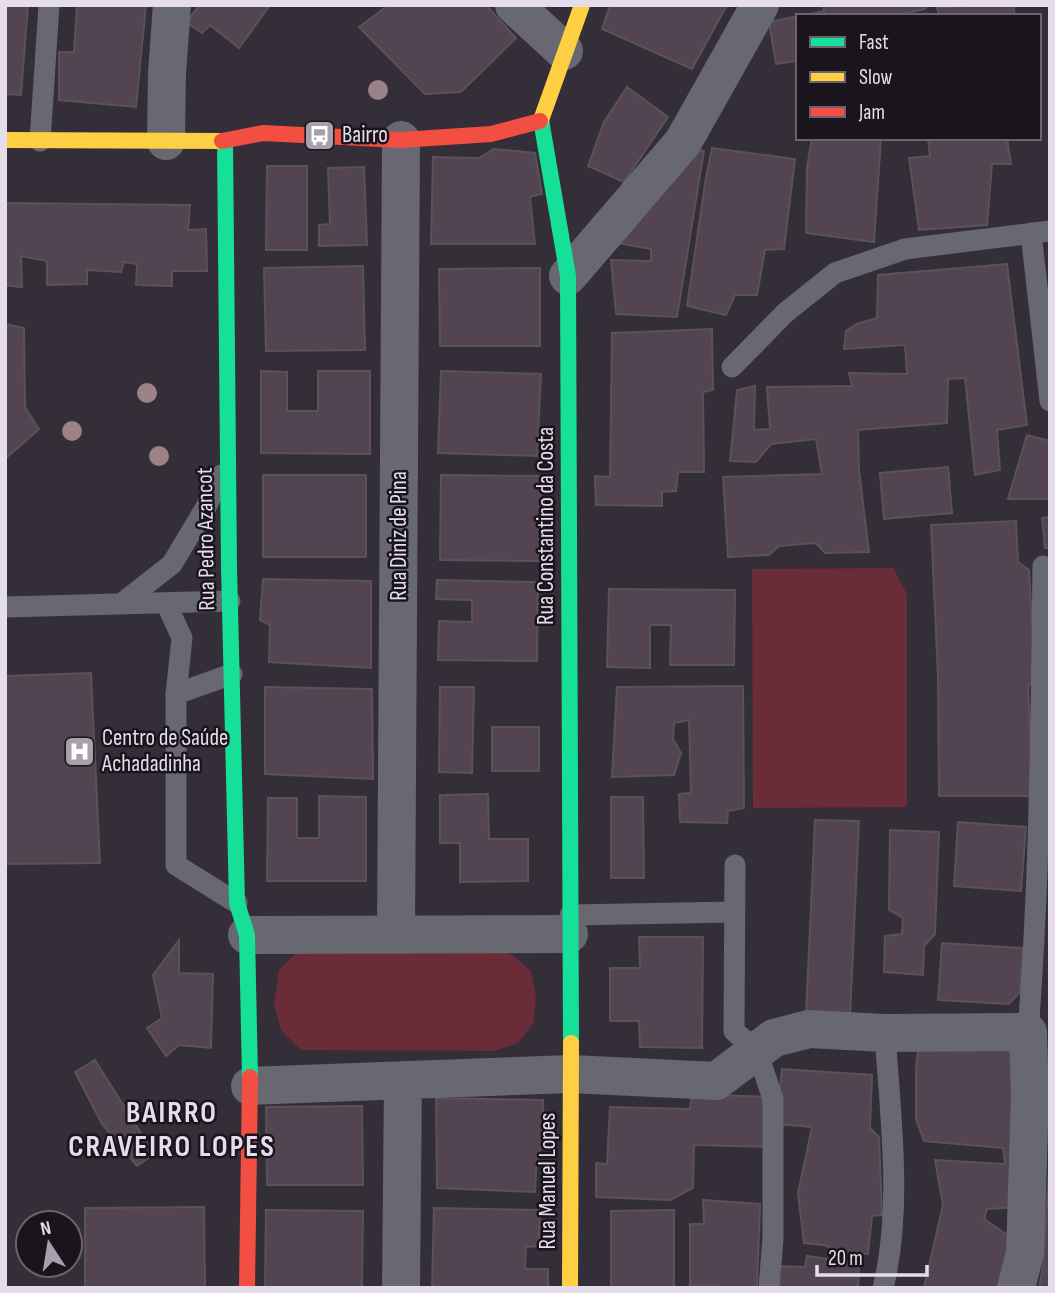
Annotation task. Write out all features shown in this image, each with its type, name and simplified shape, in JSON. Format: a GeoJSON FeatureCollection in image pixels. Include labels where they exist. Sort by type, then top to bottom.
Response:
{"type":"FeatureCollection","features":[{"type":"Feature","properties":{"kind":"street"},"geometry":{"type":"LineString","coordinates":[[166,141],[166,73],[172,5]]}},
{"type":"Feature","properties":{"kind":"street"},"geometry":{"type":"LineString","coordinates":[[514,5],[564,51]]}},
{"type":"Feature","properties":{"kind":"street"},"geometry":{"type":"LineString","coordinates":[[5,141],[225,141],[263,133],[401,140],[491,134],[540,121],[582,5]]}},
{"type":"Feature","properties":{"kind":"street"},"geometry":{"type":"LineString","coordinates":[[568,276],[683,142],[760,5]]}},
{"type":"Feature","properties":{"kind":"street","name":"Rua Constantino da Costa"},"geometry":{"type":"LineString","coordinates":[[540,121],[568,276],[571,1074]]}},
{"type":"Feature","properties":{"kind":"street","name":"Rua Diniz de Pina"},"geometry":{"type":"LineString","coordinates":[[396,933],[401,140]]}},
{"type":"Feature","properties":{"kind":"street","name":"Rua Pedro Azancot"},"geometry":{"type":"LineString","coordinates":[[225,141],[230,601],[250,1086],[247,1288]]}},
{"type":"Feature","properties":{"kind":"street"},"geometry":{"type":"LineString","coordinates":[[242,919],[396,933],[569,924]]}},
{"type":"Feature","properties":{"kind":"street"},"geometry":{"type":"LineString","coordinates":[[250,1086],[571,1074],[716,1081],[774,1038],[809,1029],[885,1033],[1028,1031],[1030,1097],[1026,1253],[1016,1288]]}},
{"type":"Feature","properties":{"kind":"street","name":"Rua Manuel Lopes"},"geometry":{"type":"LineString","coordinates":[[570,1288],[571,1074]]}},
{"type":"Feature","properties":{"kind":"street"},"geometry":{"type":"LineString","coordinates":[[401,1288],[403,1080]]}},
{"type":"Feature","properties":{"kind":"lane"},"geometry":{"type":"LineString","coordinates":[[40,141],[49,5]]}},
{"type":"Feature","properties":{"kind":"lane"},"geometry":{"type":"LineString","coordinates":[[732,367],[785,313],[835,273],[905,249],[1040,232],[1050,401]]}},
{"type":"Feature","properties":{"kind":"lane"},"geometry":{"type":"LineString","coordinates":[[121,604],[172,564],[206,506],[228,461]]}},
{"type":"Feature","properties":{"kind":"lane"},"geometry":{"type":"LineString","coordinates":[[1028,1031],[1041,718],[1043,566]]}},
{"type":"Feature","properties":{"kind":"lane"},"geometry":{"type":"LineString","coordinates":[[5,607],[230,601]]}},
{"type":"Feature","properties":{"kind":"lane"},"geometry":{"type":"LineString","coordinates":[[166,603],[182,638],[176,694],[176,865],[242,919]]}},
{"type":"Feature","properties":{"kind":"lane"},"geometry":{"type":"LineString","coordinates":[[176,694],[232,674]]}},
{"type":"Feature","properties":{"kind":"lane"},"geometry":{"type":"LineString","coordinates":[[735,864],[734,1031],[757,1051],[773,1099],[773,1238],[769,1288]]}},
{"type":"Feature","properties":{"kind":"lane"},"geometry":{"type":"LineString","coordinates":[[569,924],[734,912]]}},
{"type":"Feature","properties":{"kind":"lane"},"geometry":{"type":"LineString","coordinates":[[883,1288],[889,1265],[894,1217],[885,1033]]}},
{"type":"Feature","properties":{"kind":"shaded area"},"geometry":{"type":"Polygon","coordinates":[[[893,568],[907,594],[907,807],[753,808],[752,569],[893,568]]]}},
{"type":"Feature","properties":{"kind":"shaded area"},"geometry":{"type":"Polygon","coordinates":[[[492,946],[514,956],[531,971],[536,996],[534,1022],[518,1043],[494,1051],[301,1050],[281,1030],[274,1004],[279,970],[302,947],[492,946]]]}},
{"type":"Feature","properties":{"kind":"building"},"geometry":{"type":"Polygon","coordinates":[[[5,5],[28,5],[21,95],[5,94],[5,5]]]}},
{"type":"Feature","properties":{"kind":"building"},"geometry":{"type":"Polygon","coordinates":[[[77,5],[146,5],[136,107],[59,100],[59,52],[74,52],[77,5]]]}},
{"type":"Feature","properties":{"kind":"building"},"geometry":{"type":"Polygon","coordinates":[[[200,5],[270,5],[239,48],[210,25],[202,33],[186,22],[200,5]]]}},
{"type":"Feature","properties":{"kind":"building"},"geometry":{"type":"Polygon","coordinates":[[[384,5],[486,5],[516,38],[461,92],[425,94],[359,27],[386,7],[384,5]]]}},
{"type":"Feature","properties":{"kind":"building"},"geometry":{"type":"Polygon","coordinates":[[[610,5],[727,5],[692,69],[602,29],[610,5]]]}},
{"type":"Feature","properties":{"kind":"building"},"geometry":{"type":"Polygon","coordinates":[[[824,5],[927,5],[925,9],[903,14],[810,14],[824,11],[824,5]]]}},
{"type":"Feature","properties":{"kind":"building"},"geometry":{"type":"Polygon","coordinates":[[[1013,5],[1015,14],[939,14],[937,7],[1013,5]]]}},
{"type":"Feature","properties":{"kind":"building"},"geometry":{"type":"Polygon","coordinates":[[[796,16],[796,61],[776,64],[769,22],[796,16]]]}},
{"type":"Feature","properties":{"kind":"building"},"geometry":{"type":"Polygon","coordinates":[[[627,87],[668,117],[624,182],[588,166],[604,122],[627,87]]]}},
{"type":"Feature","properties":{"kind":"building"},"geometry":{"type":"Polygon","coordinates":[[[812,140],[881,140],[874,242],[806,233],[807,168],[812,140]]]}},
{"type":"Feature","properties":{"kind":"building"},"geometry":{"type":"Polygon","coordinates":[[[928,140],[1007,140],[1011,164],[992,164],[987,225],[919,230],[909,158],[930,156],[928,140]]]}},
{"type":"Feature","properties":{"kind":"building"},"geometry":{"type":"Polygon","coordinates":[[[712,148],[795,159],[784,249],[765,250],[757,295],[735,295],[726,315],[687,306],[712,148]]]}},
{"type":"Feature","properties":{"kind":"building"},"geometry":{"type":"Polygon","coordinates":[[[494,149],[535,153],[542,194],[530,197],[535,244],[431,244],[433,157],[479,158],[494,149]]]}},
{"type":"Feature","properties":{"kind":"building"},"geometry":{"type":"Polygon","coordinates":[[[690,150],[704,151],[677,317],[616,314],[611,260],[651,261],[651,249],[618,243],[690,150]]]}},
{"type":"Feature","properties":{"kind":"building"},"geometry":{"type":"Polygon","coordinates":[[[267,166],[307,166],[307,250],[266,250],[267,166]]]}},
{"type":"Feature","properties":{"kind":"building"},"geometry":{"type":"Polygon","coordinates":[[[364,167],[367,245],[319,246],[319,225],[330,224],[328,168],[364,167]]]}},
{"type":"Feature","properties":{"kind":"building"},"geometry":{"type":"Polygon","coordinates":[[[5,203],[190,205],[188,230],[206,229],[207,271],[172,271],[172,286],[136,285],[137,264],[124,262],[121,272],[87,270],[87,284],[47,285],[47,261],[21,256],[22,287],[5,285],[5,203]]]}},
{"type":"Feature","properties":{"kind":"building"},"geometry":{"type":"Polygon","coordinates":[[[1007,264],[1027,425],[997,430],[1000,470],[975,475],[965,378],[948,379],[947,423],[858,430],[859,470],[869,552],[825,553],[816,543],[779,546],[769,555],[728,557],[723,477],[822,474],[816,439],[771,444],[756,462],[730,461],[737,390],[755,386],[754,430],[770,429],[767,387],[852,386],[849,373],[907,374],[905,345],[844,349],[846,331],[857,324],[877,318],[878,275],[1007,264]]]}},
{"type":"Feature","properties":{"kind":"building"},"geometry":{"type":"Polygon","coordinates":[[[363,266],[365,350],[266,351],[264,268],[363,266]]]}},
{"type":"Feature","properties":{"kind":"building"},"geometry":{"type":"Polygon","coordinates":[[[540,268],[540,346],[440,346],[439,269],[540,268]]]}},
{"type":"Feature","properties":{"kind":"building"},"geometry":{"type":"Polygon","coordinates":[[[5,324],[24,328],[25,407],[39,429],[5,459],[5,324]]]}},
{"type":"Feature","properties":{"kind":"building"},"geometry":{"type":"Polygon","coordinates":[[[712,329],[713,390],[703,392],[704,472],[678,472],[676,491],[662,492],[662,506],[596,505],[595,476],[610,477],[612,333],[712,329]]]}},
{"type":"Feature","properties":{"kind":"building"},"geometry":{"type":"Polygon","coordinates":[[[261,371],[287,372],[287,411],[318,411],[318,371],[370,371],[370,454],[261,453],[261,371]]]}},
{"type":"Feature","properties":{"kind":"building"},"geometry":{"type":"Polygon","coordinates":[[[441,371],[541,374],[537,456],[438,453],[441,371]]]}},
{"type":"Feature","properties":{"kind":"building"},"geometry":{"type":"Polygon","coordinates":[[[1027,435],[1050,441],[1050,499],[1008,499],[1027,435]]]}},
{"type":"Feature","properties":{"kind":"building"},"geometry":{"type":"Polygon","coordinates":[[[948,467],[952,513],[884,519],[880,473],[948,467]]]}},
{"type":"Feature","properties":{"kind":"building"},"geometry":{"type":"Polygon","coordinates":[[[263,475],[366,475],[366,557],[263,557],[263,475]]]}},
{"type":"Feature","properties":{"kind":"building"},"geometry":{"type":"Polygon","coordinates":[[[441,475],[541,476],[539,561],[440,560],[441,475]]]}},
{"type":"Feature","properties":{"kind":"building"},"geometry":{"type":"Polygon","coordinates":[[[1050,517],[1050,548],[1045,548],[1042,518],[1050,517]]]}},
{"type":"Feature","properties":{"kind":"building"},"geometry":{"type":"Polygon","coordinates":[[[1016,521],[1018,562],[1029,570],[1035,679],[1028,687],[1033,796],[939,796],[938,675],[931,525],[1016,521]]]}},
{"type":"Feature","properties":{"kind":"building"},"geometry":{"type":"Polygon","coordinates":[[[263,579],[371,581],[371,668],[269,662],[270,625],[260,620],[263,579]]]}},
{"type":"Feature","properties":{"kind":"building"},"geometry":{"type":"Polygon","coordinates":[[[437,580],[538,582],[537,661],[438,660],[439,621],[472,622],[472,600],[436,599],[437,580]]]}},
{"type":"Feature","properties":{"kind":"building"},"geometry":{"type":"Polygon","coordinates":[[[609,589],[735,590],[734,665],[670,665],[671,625],[650,625],[650,668],[607,667],[609,589]]]}},
{"type":"Feature","properties":{"kind":"building"},"geometry":{"type":"Polygon","coordinates":[[[91,673],[100,863],[5,864],[5,676],[91,673]]]}},
{"type":"Feature","properties":{"kind":"building"},"geometry":{"type":"Polygon","coordinates":[[[743,686],[744,808],[728,811],[727,823],[680,822],[679,794],[691,793],[689,720],[674,723],[673,739],[681,753],[674,775],[612,777],[617,687],[743,686]]]}},
{"type":"Feature","properties":{"kind":"building"},"geometry":{"type":"Polygon","coordinates":[[[265,687],[372,689],[373,779],[265,774],[265,687]]]}},
{"type":"Feature","properties":{"kind":"building"},"geometry":{"type":"Polygon","coordinates":[[[440,687],[474,687],[472,773],[439,772],[440,687]]]}},
{"type":"Feature","properties":{"kind":"building"},"geometry":{"type":"Polygon","coordinates":[[[492,727],[539,727],[539,771],[492,771],[492,727]]]}},
{"type":"Feature","properties":{"kind":"building"},"geometry":{"type":"Polygon","coordinates":[[[488,794],[489,839],[528,839],[528,881],[460,882],[460,843],[440,843],[440,795],[488,794]]]}},
{"type":"Feature","properties":{"kind":"building"},"geometry":{"type":"Polygon","coordinates":[[[319,796],[366,797],[366,881],[267,881],[268,798],[297,798],[297,838],[319,838],[319,796]]]}},
{"type":"Feature","properties":{"kind":"building"},"geometry":{"type":"Polygon","coordinates":[[[611,797],[643,797],[644,878],[611,878],[611,797]]]}},
{"type":"Feature","properties":{"kind":"building"},"geometry":{"type":"Polygon","coordinates":[[[815,820],[859,821],[850,1016],[806,1014],[815,820]]]}},
{"type":"Feature","properties":{"kind":"building"},"geometry":{"type":"Polygon","coordinates":[[[958,822],[1026,827],[1021,891],[954,886],[958,822]]]}},
{"type":"Feature","properties":{"kind":"building"},"geometry":{"type":"Polygon","coordinates":[[[890,830],[939,832],[935,934],[924,946],[923,975],[884,972],[885,936],[902,934],[903,918],[889,910],[890,830]]]}},
{"type":"Feature","properties":{"kind":"building"},"geometry":{"type":"Polygon","coordinates":[[[639,937],[703,937],[702,1048],[640,1047],[639,1021],[610,1021],[610,968],[640,968],[639,937]]]}},
{"type":"Feature","properties":{"kind":"building"},"geometry":{"type":"Polygon","coordinates":[[[179,940],[179,973],[213,974],[211,1048],[179,1045],[166,1056],[147,1028],[162,1018],[153,975],[179,940]]]}},
{"type":"Feature","properties":{"kind":"building"},"geometry":{"type":"Polygon","coordinates":[[[942,943],[1023,948],[1020,992],[1009,1004],[938,1000],[942,943]]]}},
{"type":"Feature","properties":{"kind":"building"},"geometry":{"type":"Polygon","coordinates":[[[919,1043],[1016,1047],[1025,1207],[987,1209],[984,1219],[1022,1245],[1011,1288],[924,1288],[943,1205],[935,1160],[1005,1164],[1003,1148],[924,1141],[916,1119],[919,1043]]]}},
{"type":"Feature","properties":{"kind":"building"},"geometry":{"type":"Polygon","coordinates":[[[95,1060],[154,1154],[137,1166],[102,1124],[75,1072],[95,1060]]]}},
{"type":"Feature","properties":{"kind":"building"},"geometry":{"type":"Polygon","coordinates":[[[782,1069],[872,1075],[870,1128],[879,1137],[882,1215],[872,1216],[868,1254],[847,1253],[823,1245],[804,1243],[798,1193],[812,1127],[776,1124],[782,1069]]]}},
{"type":"Feature","properties":{"kind":"building"},"geometry":{"type":"Polygon","coordinates":[[[692,1094],[768,1097],[769,1147],[694,1145],[693,1188],[670,1200],[596,1197],[596,1163],[607,1164],[610,1107],[690,1109],[692,1094]]]}},
{"type":"Feature","properties":{"kind":"building"},"geometry":{"type":"Polygon","coordinates":[[[436,1098],[543,1100],[544,1144],[537,1154],[535,1192],[437,1188],[436,1098]]]}},
{"type":"Feature","properties":{"kind":"building"},"geometry":{"type":"Polygon","coordinates":[[[362,1106],[363,1185],[267,1185],[266,1107],[362,1106]]]}},
{"type":"Feature","properties":{"kind":"building"},"geometry":{"type":"Polygon","coordinates":[[[1050,1154],[1050,1288],[1039,1288],[1043,1266],[1050,1154]]]}},
{"type":"Feature","properties":{"kind":"building"},"geometry":{"type":"Polygon","coordinates":[[[703,1200],[760,1204],[757,1288],[690,1286],[690,1224],[704,1224],[703,1200]]]}},
{"type":"Feature","properties":{"kind":"building"},"geometry":{"type":"Polygon","coordinates":[[[204,1207],[205,1288],[85,1288],[85,1208],[204,1207]]]}},
{"type":"Feature","properties":{"kind":"building"},"geometry":{"type":"Polygon","coordinates":[[[434,1208],[540,1210],[539,1246],[526,1247],[525,1269],[548,1269],[548,1288],[432,1288],[434,1208]]]}},
{"type":"Feature","properties":{"kind":"building"},"geometry":{"type":"Polygon","coordinates":[[[266,1210],[363,1211],[362,1288],[265,1288],[266,1210]]]}},
{"type":"Feature","properties":{"kind":"building"},"geometry":{"type":"Polygon","coordinates":[[[674,1210],[674,1288],[611,1288],[611,1211],[674,1210]]]}},
{"type":"Feature","properties":{"kind":"building"},"geometry":{"type":"Polygon","coordinates":[[[807,1256],[859,1263],[858,1288],[775,1288],[777,1266],[805,1267],[807,1256]]]}},
{"type":"Feature","properties":{"kind":"traffic: fast"},"geometry":{"type":"LineString","coordinates":[[541,120],[568,276],[571,1043]]}},
{"type":"Feature","properties":{"kind":"traffic: fast"},"geometry":{"type":"LineString","coordinates":[[225,141],[229,567],[237,903],[247,935],[250,1077]]}},
{"type":"Feature","properties":{"kind":"traffic: slow"},"geometry":{"type":"LineString","coordinates":[[541,120],[582,5]]}},
{"type":"Feature","properties":{"kind":"traffic: slow"},"geometry":{"type":"LineString","coordinates":[[5,140],[222,141]]}},
{"type":"Feature","properties":{"kind":"traffic: slow"},"geometry":{"type":"LineString","coordinates":[[570,1288],[571,1043]]}},
{"type":"Feature","properties":{"kind":"traffic: jam"},"geometry":{"type":"LineString","coordinates":[[222,141],[263,133],[401,140],[491,134],[540,121]]}},
{"type":"Feature","properties":{"kind":"traffic: jam"},"geometry":{"type":"LineString","coordinates":[[247,1288],[250,1077]]}},
{"type":"Feature","properties":{"kind":"place","name":"Bairro"},"geometry":{"type":"Point","coordinates":[319,135]}},
{"type":"Feature","properties":{"kind":"place","name":"Centro de Saúde Achadadinha"},"geometry":{"type":"Point","coordinates":[79,751]}},
{"type":"Feature","properties":{"kind":"district","name":"BAIRRO CRAVEIRO LOPES"},"geometry":{"type":"Point","coordinates":[172,1130]}}]}
